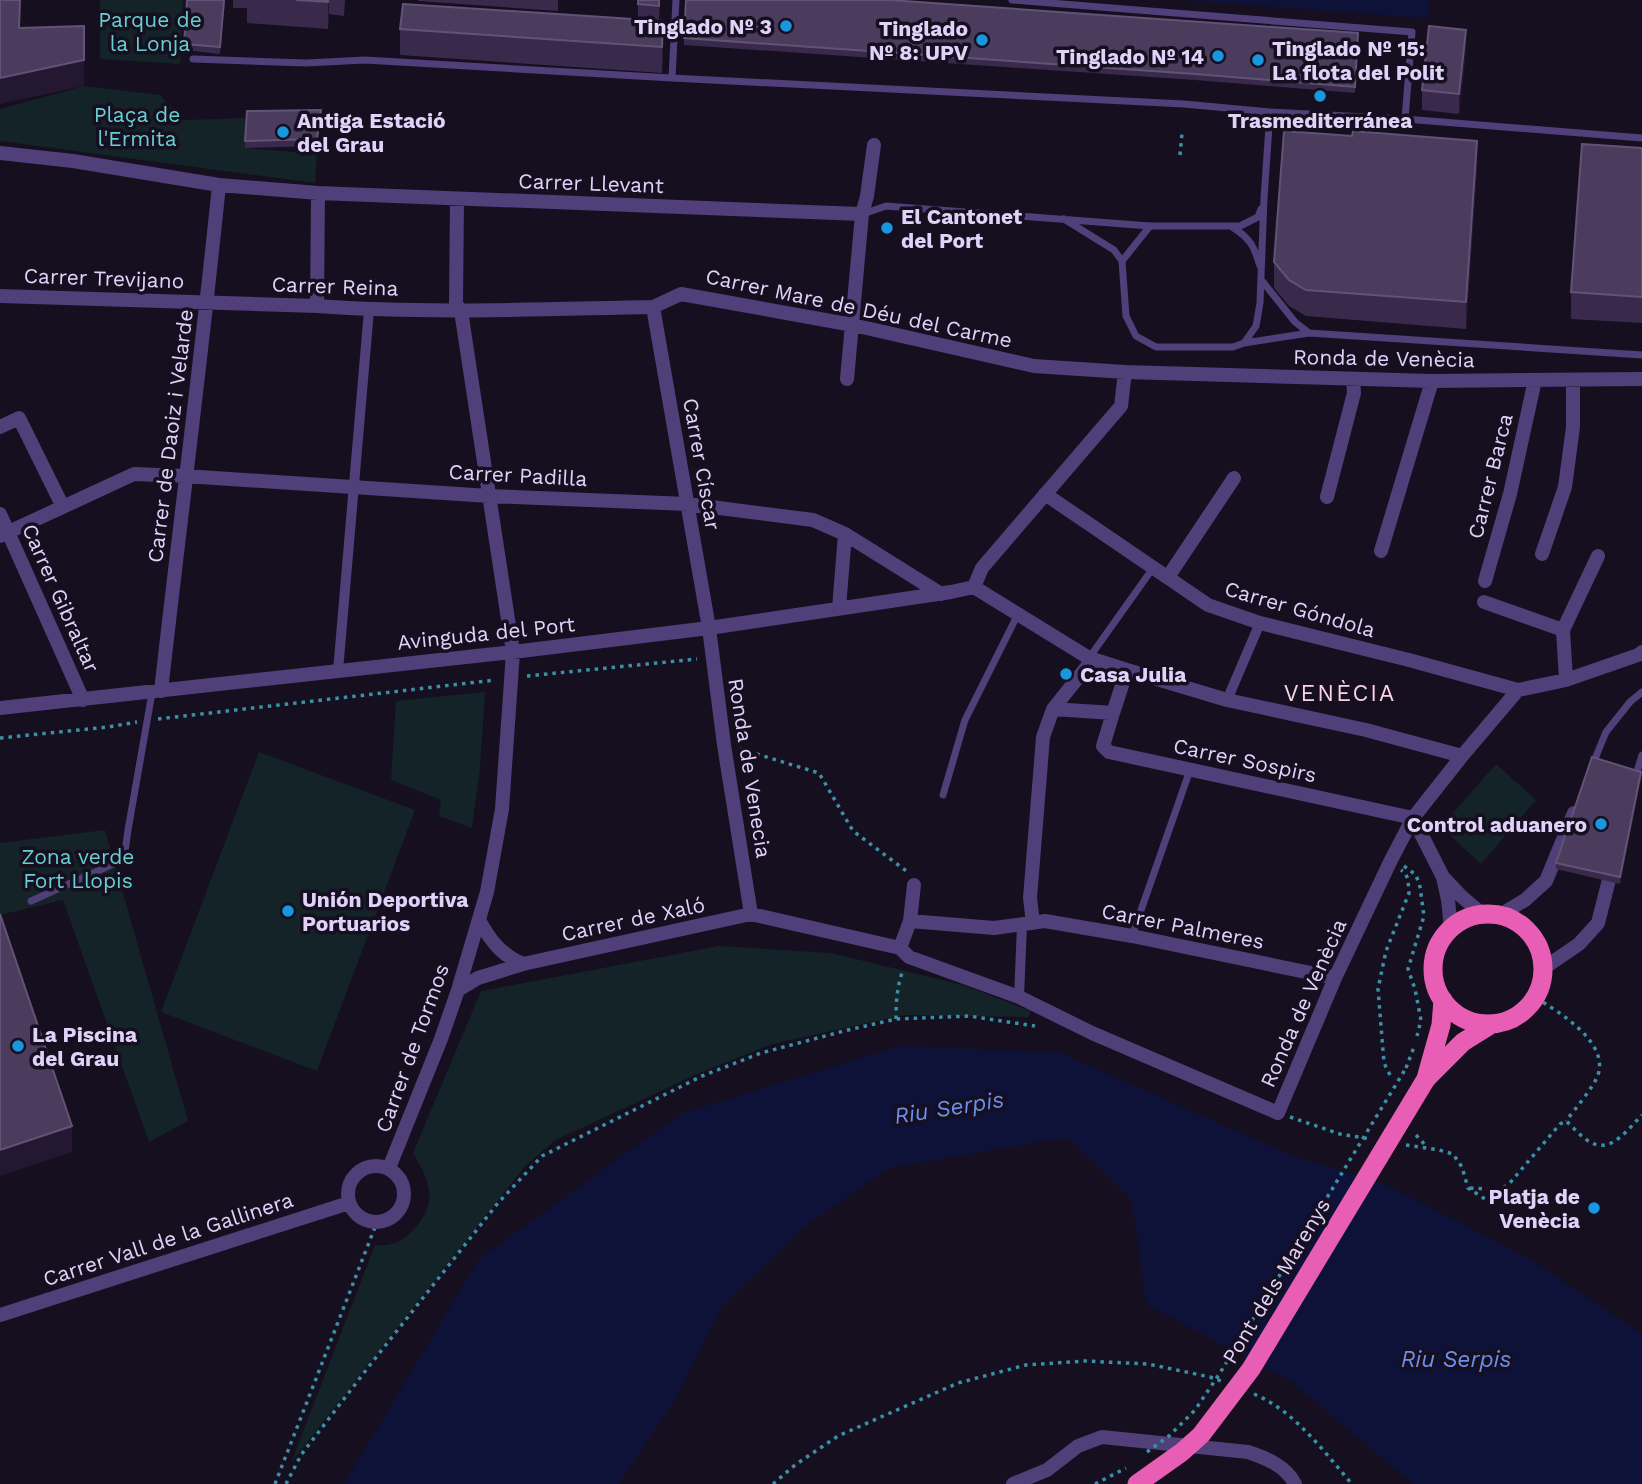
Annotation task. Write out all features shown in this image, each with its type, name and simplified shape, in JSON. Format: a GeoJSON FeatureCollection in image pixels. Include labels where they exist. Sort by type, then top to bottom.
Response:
{"type":"FeatureCollection","features":[{"type":"Feature","properties":{"kind":"highway"},"geometry":{"type":"LineString","coordinates":[[1426,1079],[1463,1042],[1492,1024],[1517,1016],[1528,1008],[1541,988],[1544,968],[1541,950],[1531,934],[1517,922],[1491,914],[1466,918],[1451,928],[1438,946],[1433,968],[1434,979],[1443,1000],[1456,1013],[1473,1022],[1492,1024]]}},
{"type":"Feature","properties":{"kind":"highway"},"geometry":{"type":"LineString","coordinates":[[1426,1079],[1441,1025],[1443,1000]]}},
{"type":"Feature","properties":{"kind":"highway","name":"Pont dels Marenys"},"geometry":{"type":"LineString","coordinates":[[1133,1479],[1182,1452],[1201,1435],[1251,1369],[1426,1079]]}},
{"type":"Feature","properties":{"kind":"street"},"geometry":{"type":"LineString","coordinates":[[848,379],[862,214],[874,145]]}},
{"type":"Feature","properties":{"kind":"street","name":"Carrer Llevant"},"geometry":{"type":"LineString","coordinates":[[0,153],[73,160],[219,185],[457,199],[862,214]]}},
{"type":"Feature","properties":{"kind":"street","name":"Carrer de Daoiz i Velarde"},"geometry":{"type":"LineString","coordinates":[[157,692],[207,302],[219,185]]}},
{"type":"Feature","properties":{"kind":"street"},"geometry":{"type":"LineString","coordinates":[[317,306],[318,192]]}},
{"type":"Feature","properties":{"kind":"street","name":"Carrer de Tormos"},"geometry":{"type":"LineString","coordinates":[[389,1168],[458,990],[487,892],[502,809],[513,652],[461,311],[456,304],[457,199]]}},
{"type":"Feature","properties":{"kind":"street","name":"Carrer Mare de Déu del Carme"},"geometry":{"type":"LineString","coordinates":[[461,311],[653,307],[681,293],[853,325],[1034,366],[1125,372]]}},
{"type":"Feature","properties":{"kind":"street","name":"Carrer Trevijano"},"geometry":{"type":"LineString","coordinates":[[0,296],[207,302]]}},
{"type":"Feature","properties":{"kind":"street","name":"Carrer Reina"},"geometry":{"type":"LineString","coordinates":[[207,302],[369,310],[461,311]]}},
{"type":"Feature","properties":{"kind":"street","name":"Carrer Císcar"},"geometry":{"type":"LineString","coordinates":[[653,307],[709,628]]}},
{"type":"Feature","properties":{"kind":"street"},"geometry":{"type":"LineString","coordinates":[[338,671],[369,310]]}},
{"type":"Feature","properties":{"kind":"street"},"geometry":{"type":"LineString","coordinates":[[1125,372],[1122,407],[982,568],[974,587],[1091,659],[1227,700],[1366,730],[1462,756]]}},
{"type":"Feature","properties":{"kind":"street","name":"Ronda de Venècia"},"geometry":{"type":"LineString","coordinates":[[1125,372],[1432,381],[1642,379]]}},
{"type":"Feature","properties":{"kind":"street"},"geometry":{"type":"LineString","coordinates":[[1327,497],[1354,393],[1353,379]]}},
{"type":"Feature","properties":{"kind":"street","name":"Carrer Barca"},"geometry":{"type":"LineString","coordinates":[[1485,581],[1510,494],[1535,380]]}},
{"type":"Feature","properties":{"kind":"street"},"geometry":{"type":"LineString","coordinates":[[1542,554],[1564,487],[1573,427],[1573,380]]}},
{"type":"Feature","properties":{"kind":"street"},"geometry":{"type":"LineString","coordinates":[[1381,551],[1432,381]]}},
{"type":"Feature","properties":{"kind":"street"},"geometry":{"type":"LineString","coordinates":[[0,427],[19,418],[63,507]]}},
{"type":"Feature","properties":{"kind":"street","name":"Carrer Padilla"},"geometry":{"type":"LineString","coordinates":[[4,534],[134,474],[489,496],[688,505],[813,520],[845,534],[942,594]]}},
{"type":"Feature","properties":{"kind":"street"},"geometry":{"type":"LineString","coordinates":[[1168,577],[1234,478]]}},
{"type":"Feature","properties":{"kind":"street","name":"Carrer Góndola"},"geometry":{"type":"LineString","coordinates":[[1045,494],[1208,605],[1260,623],[1518,690]]}},
{"type":"Feature","properties":{"kind":"street","name":"Carrer Gibraltar"},"geometry":{"type":"LineString","coordinates":[[0,514],[4,534],[83,700]]}},
{"type":"Feature","properties":{"kind":"street"},"geometry":{"type":"LineString","coordinates":[[839,608],[845,534]]}},
{"type":"Feature","properties":{"kind":"street"},"geometry":{"type":"LineString","coordinates":[[1566,680],[1563,630],[1598,556]]}},
{"type":"Feature","properties":{"kind":"street","name":"Avinguda del Port"},"geometry":{"type":"LineString","coordinates":[[0,708],[709,628],[974,587]]}},
{"type":"Feature","properties":{"kind":"street"},"geometry":{"type":"LineString","coordinates":[[1485,602],[1563,630]]}},
{"type":"Feature","properties":{"kind":"street"},"geometry":{"type":"LineString","coordinates":[[1227,700],[1260,623]]}},
{"type":"Feature","properties":{"kind":"street","name":"Ronda de Venecia"},"geometry":{"type":"LineString","coordinates":[[709,628],[724,745],[751,914]]}},
{"type":"Feature","properties":{"kind":"street"},"geometry":{"type":"LineString","coordinates":[[1518,690],[1566,680],[1642,652]]}},
{"type":"Feature","properties":{"kind":"street"},"geometry":{"type":"LineString","coordinates":[[1019,997],[1043,737],[1053,709],[1091,659]]}},
{"type":"Feature","properties":{"kind":"street"},"geometry":{"type":"LineString","coordinates":[[1053,709],[1113,713],[1126,670]]}},
{"type":"Feature","properties":{"kind":"street","name":"Ronda de Venècia"},"geometry":{"type":"LineString","coordinates":[[751,914],[904,952],[1019,997],[1092,1033],[1278,1113],[1335,978],[1413,818],[1518,690]]}},
{"type":"Feature","properties":{"kind":"street","name":"Carrer Sospirs"},"geometry":{"type":"LineString","coordinates":[[1113,713],[1103,746],[1109,752],[1413,818]]}},
{"type":"Feature","properties":{"kind":"street"},"geometry":{"type":"LineString","coordinates":[[1443,877],[1461,896],[1491,914],[1525,900],[1546,881],[1578,802]]}},
{"type":"Feature","properties":{"kind":"street"},"geometry":{"type":"LineString","coordinates":[[1413,818],[1443,877],[1451,928]]}},
{"type":"Feature","properties":{"kind":"street"},"geometry":{"type":"LineString","coordinates":[[1544,968],[1579,944],[1598,923],[1617,849]]}},
{"type":"Feature","properties":{"kind":"street"},"geometry":{"type":"LineString","coordinates":[[904,952],[914,885]]}},
{"type":"Feature","properties":{"kind":"street","name":"Carrer de Xaló"},"geometry":{"type":"LineString","coordinates":[[458,990],[478,978],[523,964],[751,914]]}},
{"type":"Feature","properties":{"kind":"street"},"geometry":{"type":"LineString","coordinates":[[479,919],[498,949],[523,964]]}},
{"type":"Feature","properties":{"kind":"street","name":"Carrer Palmeres"},"geometry":{"type":"LineString","coordinates":[[910,922],[994,928],[1045,921],[1335,978]]}},
{"type":"Feature","properties":{"kind":"street"},"geometry":{"type":"LineString","coordinates":[[369,1166],[389,1168],[402,1182],[404,1200],[394,1216],[377,1222],[368,1221],[353,1211],[347,1189],[352,1177],[369,1166]]}},
{"type":"Feature","properties":{"kind":"street","name":"Carrer Vall de la Gallinera"},"geometry":{"type":"LineString","coordinates":[[0,1315],[349,1203]]}},
{"type":"Feature","properties":{"kind":"street"},"geometry":{"type":"LineString","coordinates":[[1013,1484],[1047,1470],[1078,1446],[1102,1437],[1248,1452],[1270,1460],[1292,1478],[1295,1484]]}},
{"type":"Feature","properties":{"kind":"lane"},"geometry":{"type":"LineString","coordinates":[[672,78],[676,0]]}},
{"type":"Feature","properties":{"kind":"lane"},"geometry":{"type":"LineString","coordinates":[[1012,0],[1412,32],[1405,119]]}},
{"type":"Feature","properties":{"kind":"lane"},"geometry":{"type":"LineString","coordinates":[[193,59],[306,63],[365,60],[1184,104],[1642,138]]}},
{"type":"Feature","properties":{"kind":"lane"},"geometry":{"type":"LineString","coordinates":[[1244,343],[1256,326],[1262,278],[1270,112]]}},
{"type":"Feature","properties":{"kind":"lane"},"geometry":{"type":"LineString","coordinates":[[862,214],[886,206],[1150,226],[1232,227],[1258,217],[1264,198]]}},
{"type":"Feature","properties":{"kind":"lane"},"geometry":{"type":"LineString","coordinates":[[1064,219],[1114,250],[1122,261],[1126,316],[1136,336],[1156,347],[1233,346],[1309,333],[1642,355]]}},
{"type":"Feature","properties":{"kind":"lane"},"geometry":{"type":"LineString","coordinates":[[1122,261],[1150,226]]}},
{"type":"Feature","properties":{"kind":"lane"},"geometry":{"type":"LineString","coordinates":[[1232,227],[1251,242],[1262,278],[1295,322],[1309,333]]}},
{"type":"Feature","properties":{"kind":"lane"},"geometry":{"type":"LineString","coordinates":[[1091,659],[1153,568]]}},
{"type":"Feature","properties":{"kind":"lane"},"geometry":{"type":"LineString","coordinates":[[943,795],[965,720],[1018,614]]}},
{"type":"Feature","properties":{"kind":"lane"},"geometry":{"type":"LineString","coordinates":[[31,901],[124,859],[148,720],[157,692]]}},
{"type":"Feature","properties":{"kind":"lane"},"geometry":{"type":"LineString","coordinates":[[1587,778],[1606,732],[1630,702],[1642,692]]}},
{"type":"Feature","properties":{"kind":"lane"},"geometry":{"type":"LineString","coordinates":[[1631,788],[1642,755]]}},
{"type":"Feature","properties":{"kind":"lane"},"geometry":{"type":"LineString","coordinates":[[1132,936],[1190,770]]}},
{"type":"Feature","properties":{"kind":"path"},"geometry":{"type":"LineString","coordinates":[[1180,155],[1182,132]]}},
{"type":"Feature","properties":{"kind":"path"},"geometry":{"type":"LineString","coordinates":[[0,738],[712,657]]}},
{"type":"Feature","properties":{"kind":"path"},"geometry":{"type":"LineString","coordinates":[[724,745],[819,773],[853,831],[911,874],[914,885]]}},
{"type":"Feature","properties":{"kind":"path"},"geometry":{"type":"LineString","coordinates":[[1147,1452],[1169,1436],[1195,1410],[1220,1373],[1406,1068],[1421,1020],[1408,969],[1424,916],[1416,875],[1390,861]]}},
{"type":"Feature","properties":{"kind":"path"},"geometry":{"type":"LineString","coordinates":[[1390,861],[1405,873],[1409,893],[1386,951],[1378,989],[1384,1063],[1390,1075]]}},
{"type":"Feature","properties":{"kind":"path"},"geometry":{"type":"LineString","coordinates":[[896,1019],[896,1001],[904,952]]}},
{"type":"Feature","properties":{"kind":"path"},"geometry":{"type":"LineString","coordinates":[[1468,1188],[1499,1190],[1509,1184],[1560,1124],[1566,1121],[1597,1077],[1600,1062],[1588,1038],[1570,1021],[1536,998]]}},
{"type":"Feature","properties":{"kind":"path"},"geometry":{"type":"LineString","coordinates":[[286,1484],[301,1455],[379,1354],[498,1203],[542,1156],[702,1076],[761,1053],[844,1031],[896,1019],[969,1016],[1035,1026]]}},
{"type":"Feature","properties":{"kind":"path"},"geometry":{"type":"LineString","coordinates":[[1566,1121],[1590,1143],[1602,1146],[1614,1143],[1642,1115]]}},
{"type":"Feature","properties":{"kind":"path"},"geometry":{"type":"LineString","coordinates":[[1416,1135],[1429,1148]]}},
{"type":"Feature","properties":{"kind":"path"},"geometry":{"type":"LineString","coordinates":[[275,1484],[377,1222]]}},
{"type":"Feature","properties":{"kind":"path"},"geometry":{"type":"LineString","coordinates":[[773,1484],[794,1465],[838,1436],[958,1383],[1026,1365],[1085,1361],[1147,1364],[1222,1381]]}},
{"type":"Feature","properties":{"kind":"path"},"geometry":{"type":"LineString","coordinates":[[1244,1391],[1267,1400],[1305,1429],[1352,1484]]}},
{"type":"Feature","properties":{"kind":"path"},"geometry":{"type":"LineString","coordinates":[[1095,1484],[1133,1479]]}},
{"type":"Feature","properties":{"kind":"green space","name":"Parque de la Lonja"},"geometry":{"type":"Polygon","coordinates":[[[100,0],[183,0],[180,64],[100,59],[100,0]]]}},
{"type":"Feature","properties":{"kind":"green space","name":"Plaça de l'Ermita"},"geometry":{"type":"Polygon","coordinates":[[[84,86],[160,95],[184,120],[247,118],[245,148],[317,154],[315,183],[0,141],[0,109],[84,86]]]}},
{"type":"Feature","properties":{"kind":"green space"},"geometry":{"type":"Polygon","coordinates":[[[485,692],[480,768],[472,828],[439,816],[441,800],[391,780],[396,701],[485,692]]]}},
{"type":"Feature","properties":{"kind":"green space","name":"Unión Deportiva Portuarios"},"geometry":{"type":"Polygon","coordinates":[[[259,752],[415,810],[317,1071],[161,1012],[259,752]]]}},
{"type":"Feature","properties":{"kind":"green space"},"geometry":{"type":"Polygon","coordinates":[[[1496,764],[1536,800],[1481,864],[1441,827],[1496,764]]]}},
{"type":"Feature","properties":{"kind":"green space","name":"Zona verde Fort Llopis"},"geometry":{"type":"Polygon","coordinates":[[[105,830],[188,1121],[149,1142],[63,900],[0,915],[0,843],[105,830]]]}},
{"type":"Feature","properties":{"kind":"green space"},"geometry":{"type":"Polygon","coordinates":[[[719,946],[831,953],[963,985],[1031,1011],[1028,1017],[905,1015],[772,1044],[695,1075],[554,1141],[525,1166],[291,1463],[375,1245],[389,1245],[404,1238],[416,1227],[428,1206],[425,1175],[413,1153],[481,991],[719,946]]]}},
{"type":"Feature","properties":{"kind":"water"},"geometry":{"type":"Polygon","coordinates":[[[1182,0],[1430,0],[1428,18],[1182,0]]]}},
{"type":"Feature","properties":{"kind":"water","name":"Riu Serpis"},"geometry":{"type":"Polygon","coordinates":[[[901,1046],[1058,1052],[1290,1155],[1389,1186],[1533,1261],[1642,1334],[1642,1484],[1413,1484],[1292,1382],[1146,1304],[1132,1200],[1067,1137],[889,1168],[804,1227],[722,1306],[674,1401],[619,1484],[344,1484],[479,1259],[682,1113],[901,1046]]]}},
{"type":"Feature","properties":{"kind":"building"},"geometry":{"type":"Polygon","coordinates":[[[0,0],[20,0],[19,28],[84,26],[84,60],[0,78],[0,0]]]}},
{"type":"Feature","properties":{"kind":"building"},"geometry":{"type":"Polygon","coordinates":[[[187,0],[224,0],[220,47],[184,44],[187,0]]]}},
{"type":"Feature","properties":{"kind":"building"},"geometry":{"type":"Polygon","coordinates":[[[296,0],[328,0],[328,2],[296,0]]]}},
{"type":"Feature","properties":{"kind":"building"},"geometry":{"type":"Polygon","coordinates":[[[638,0],[659,0],[659,6],[638,4],[638,0]]]}},
{"type":"Feature","properties":{"kind":"building"},"geometry":{"type":"Polygon","coordinates":[[[686,0],[890,0],[1358,33],[1355,87],[684,38],[686,0]]]}},
{"type":"Feature","properties":{"kind":"building"},"geometry":{"type":"Polygon","coordinates":[[[403,4],[663,21],[662,47],[400,29],[403,4]]]}},
{"type":"Feature","properties":{"kind":"building"},"geometry":{"type":"Polygon","coordinates":[[[1429,26],[1466,30],[1459,94],[1422,90],[1429,26]]]}},
{"type":"Feature","properties":{"kind":"building","name":"Antiga Estació del Grau"},"geometry":{"type":"Polygon","coordinates":[[[321,110],[317,139],[245,141],[247,111],[321,110]]]}},
{"type":"Feature","properties":{"kind":"building"},"geometry":{"type":"Polygon","coordinates":[[[1284,131],[1352,136],[1353,131],[1477,141],[1466,302],[1306,290],[1289,280],[1274,262],[1284,131]]]}},
{"type":"Feature","properties":{"kind":"building"},"geometry":{"type":"Polygon","coordinates":[[[1582,144],[1642,148],[1642,297],[1571,292],[1582,144]]]}},
{"type":"Feature","properties":{"kind":"building","name":"Control aduanero"},"geometry":{"type":"Polygon","coordinates":[[[1592,757],[1641,772],[1620,877],[1556,863],[1592,757]]]}},
{"type":"Feature","properties":{"kind":"building","name":"La Piscina del Grau"},"geometry":{"type":"Polygon","coordinates":[[[0,914],[72,1126],[0,1150],[0,914]]]}},
{"type":"Feature","properties":{"kind":"place","name":"Tinglado Nº 3"},"geometry":{"type":"Point","coordinates":[786,26]}},
{"type":"Feature","properties":{"kind":"place","name":"Tinglado Nº 8: UPV"},"geometry":{"type":"Point","coordinates":[982,40]}},
{"type":"Feature","properties":{"kind":"place","name":"Tinglado Nº 14"},"geometry":{"type":"Point","coordinates":[1218,56]}},
{"type":"Feature","properties":{"kind":"place","name":"Tinglado Nº 15: La flota del Polit"},"geometry":{"type":"Point","coordinates":[1258,60]}},
{"type":"Feature","properties":{"kind":"place","name":"Trasmediterránea"},"geometry":{"type":"Point","coordinates":[1320,96]}},
{"type":"Feature","properties":{"kind":"place","name":"Antiga Estació del Grau"},"geometry":{"type":"Point","coordinates":[283,132]}},
{"type":"Feature","properties":{"kind":"place","name":"El Cantonet del Port"},"geometry":{"type":"Point","coordinates":[887,228]}},
{"type":"Feature","properties":{"kind":"place","name":"Casa Julia"},"geometry":{"type":"Point","coordinates":[1066,674]}},
{"type":"Feature","properties":{"kind":"place","name":"Control aduanero"},"geometry":{"type":"Point","coordinates":[1601,824]}},
{"type":"Feature","properties":{"kind":"place","name":"Unión Deportiva Portuarios"},"geometry":{"type":"Point","coordinates":[288,911]}},
{"type":"Feature","properties":{"kind":"place","name":"La Piscina del Grau"},"geometry":{"type":"Point","coordinates":[18,1046]}},
{"type":"Feature","properties":{"kind":"place","name":"Platja de Venècia"},"geometry":{"type":"Point","coordinates":[1594,1208]}},
{"type":"Feature","properties":{"kind":"district","name":"VENÈCIA"},"geometry":{"type":"Point","coordinates":[1340,693]}}]}
